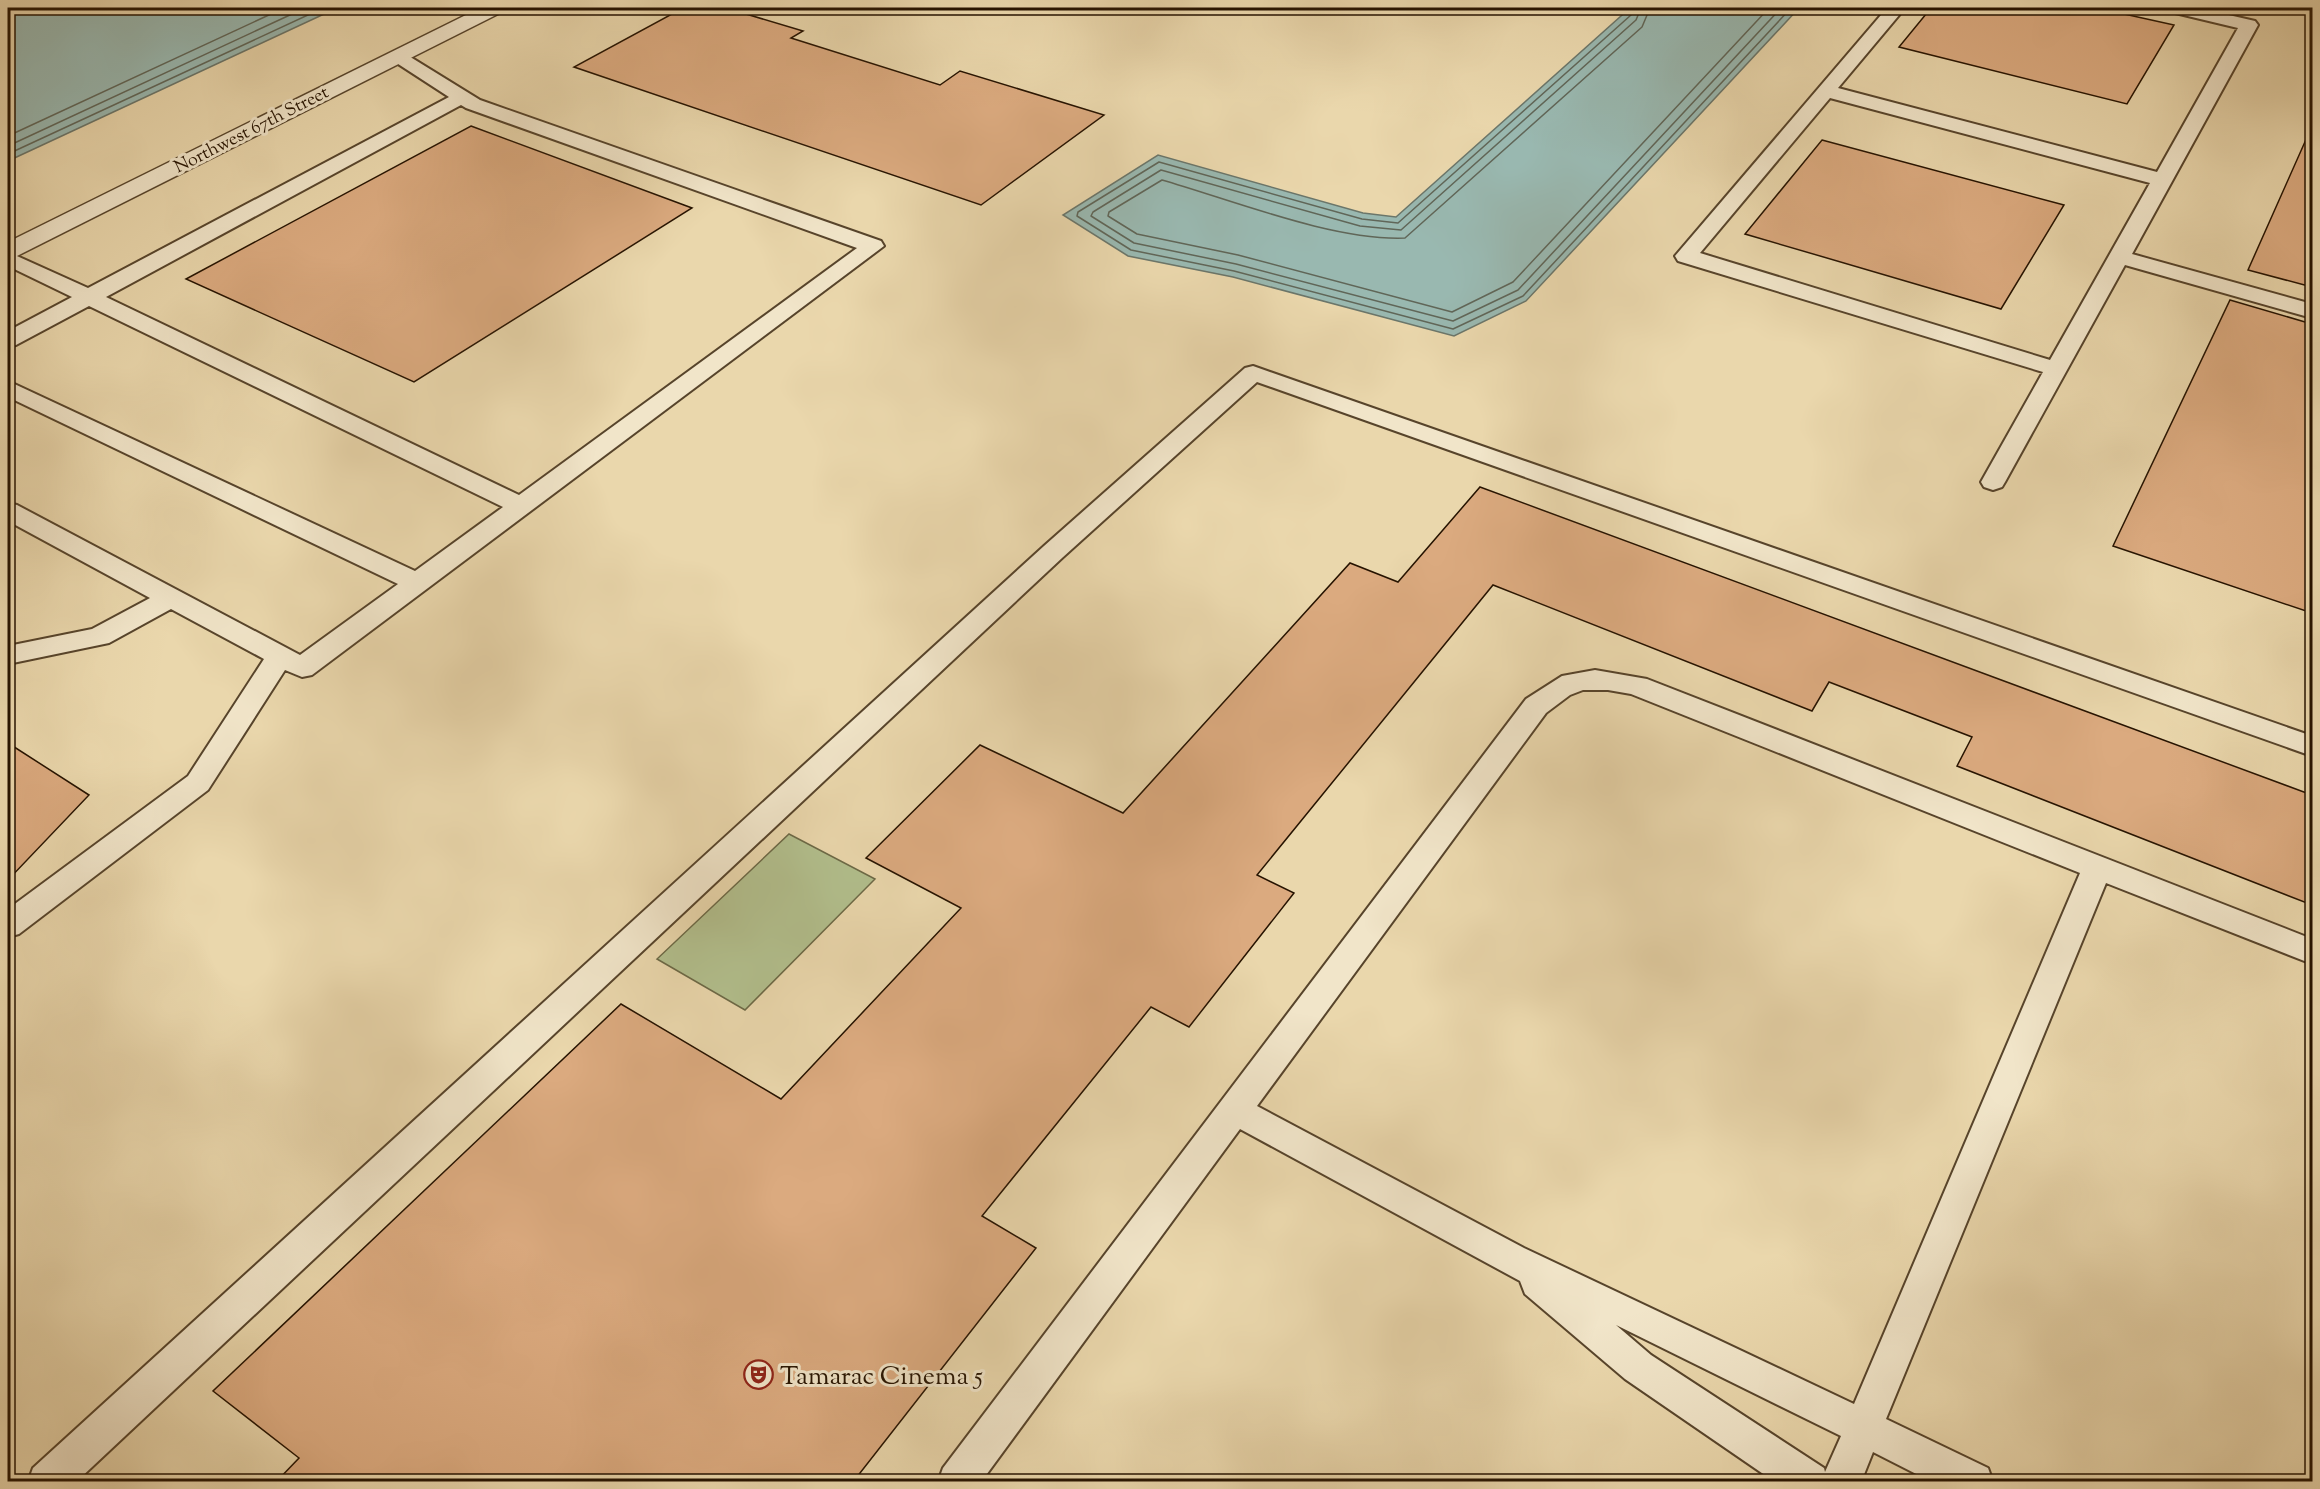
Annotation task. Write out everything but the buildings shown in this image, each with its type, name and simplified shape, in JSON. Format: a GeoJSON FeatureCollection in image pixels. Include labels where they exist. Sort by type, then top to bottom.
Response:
{"type":"FeatureCollection","features":[{"type":"Feature","properties":{"kind":"street","name":"Northwest 67th Street"},"geometry":{"type":"LineString","coordinates":[[8,251],[495,8]]}},
{"type":"Feature","properties":{"kind":"lane"},"geometry":{"type":"LineString","coordinates":[[1896,8],[1686,256],[2057,369]]}},
{"type":"Feature","properties":{"kind":"lane"},"geometry":{"type":"LineString","coordinates":[[1993,482],[2249,25],[2176,8]]}},
{"type":"Feature","properties":{"kind":"lane"},"geometry":{"type":"LineString","coordinates":[[8,511],[302,668],[873,246],[473,104],[399,56]]}},
{"type":"Feature","properties":{"kind":"lane"},"geometry":{"type":"LineString","coordinates":[[1826,91],[2163,180]]}},
{"type":"Feature","properties":{"kind":"lane"},"geometry":{"type":"LineString","coordinates":[[8,339],[462,97]]}},
{"type":"Feature","properties":{"kind":"lane"},"geometry":{"type":"LineString","coordinates":[[2120,257],[2313,311]]}},
{"type":"Feature","properties":{"kind":"lane"},"geometry":{"type":"LineString","coordinates":[[8,258],[522,506]]}},
{"type":"Feature","properties":{"kind":"lane"},"geometry":{"type":"LineString","coordinates":[[47,1482],[1053,552],[1253,373],[2313,746]]}},
{"type":"Feature","properties":{"kind":"lane"},"geometry":{"type":"LineString","coordinates":[[8,388],[418,583]]}},
{"type":"Feature","properties":{"kind":"lane"},"geometry":{"type":"LineString","coordinates":[[8,655],[99,637],[171,598]]}},
{"type":"Feature","properties":{"kind":"lane"},"geometry":{"type":"LineString","coordinates":[[8,925],[198,783],[280,656]]}},
{"type":"Feature","properties":{"kind":"lane"},"geometry":{"type":"LineString","coordinates":[[957,1482],[1536,706],[1554,689],[1581,680],[1606,679],[1637,686],[2313,952]]}},
{"type":"Feature","properties":{"kind":"lane"},"geometry":{"type":"LineString","coordinates":[[1841,1482],[1862,1426],[2098,866]]}},
{"type":"Feature","properties":{"kind":"lane"},"geometry":{"type":"LineString","coordinates":[[1234,1110],[1511,1259],[1862,1426],[1974,1482]]}},
{"type":"Feature","properties":{"kind":"lane"},"geometry":{"type":"LineString","coordinates":[[1511,1259],[1638,1367],[1810,1482]]}},
{"type":"Feature","properties":{"kind":"green space"},"geometry":{"type":"Polygon","coordinates":[[[789,834],[875,879],[745,1010],[657,959],[789,834]]]}},
{"type":"Feature","properties":{"kind":"water"},"geometry":{"type":"Polygon","coordinates":[[[8,8],[337,8],[8,161],[8,8]]]}},
{"type":"Feature","properties":{"kind":"water"},"geometry":{"type":"Polygon","coordinates":[[[1630,8],[1799,8],[1526,301],[1454,336],[1233,277],[1128,256],[1063,215],[1158,155],[1363,213],[1396,217],[1630,8]]]}},
{"type":"Feature","properties":{"kind":"place","name":"Tamarac Cinema 5"},"geometry":{"type":"Point","coordinates":[759,1375]}}]}
